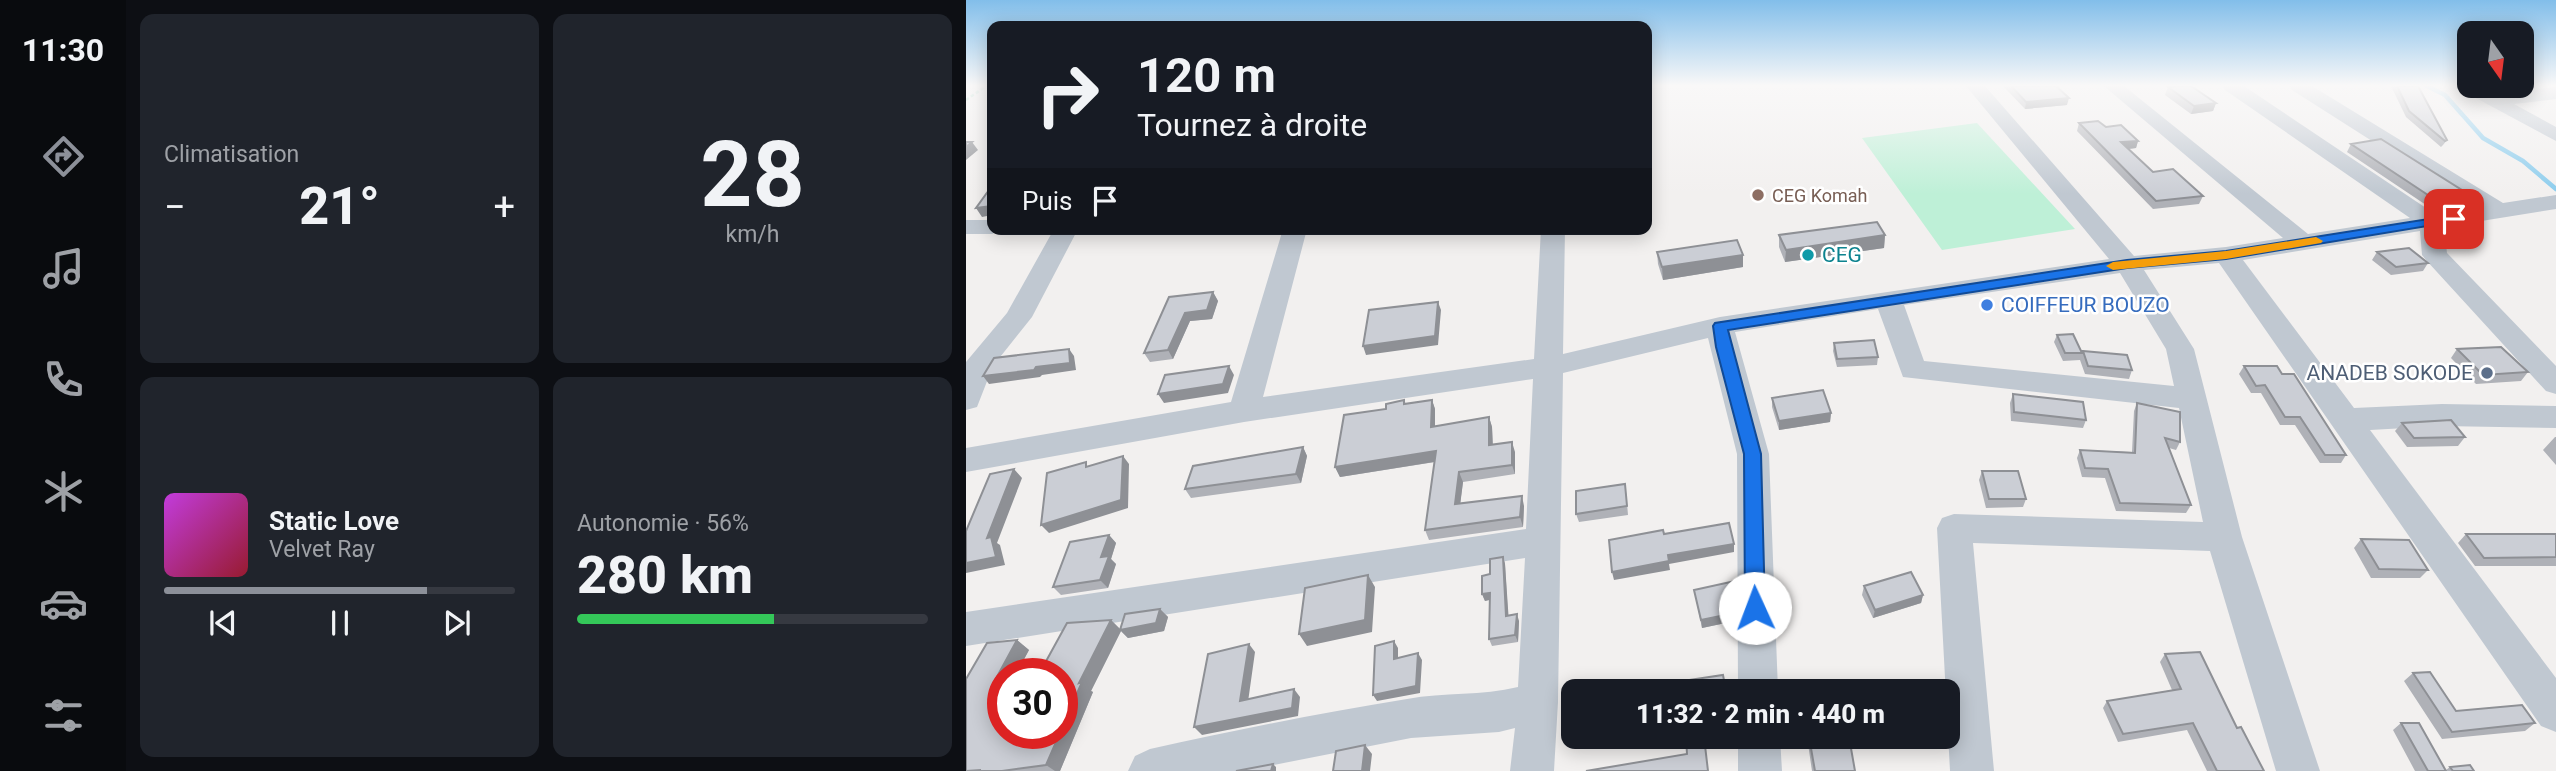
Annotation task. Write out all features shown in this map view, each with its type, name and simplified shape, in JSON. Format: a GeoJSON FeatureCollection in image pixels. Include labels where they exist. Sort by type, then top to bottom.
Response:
{"type":"FeatureCollection","features":[{"type":"Feature","properties":{"kind":"street"},"geometry":{"type":"LineString","coordinates":[[2006,122],[2127,264],[2180,349],[2224,537],[2298,771]]}},
{"type":"Feature","properties":{"kind":"street"},"geometry":{"type":"LineString","coordinates":[[2157,122],[2303,243]]}},
{"type":"Feature","properties":{"kind":"street"},"geometry":{"type":"LineString","coordinates":[[2285,122],[2431,222],[2435,255],[2556,384]]}},
{"type":"Feature","properties":{"kind":"street"},"geometry":{"type":"LineString","coordinates":[[2357,122],[2499,211]]}},
{"type":"Feature","properties":{"kind":"street"},"geometry":{"type":"LineString","coordinates":[[2533,122],[2556,135]]}},
{"type":"Feature","properties":{"kind":"street"},"geometry":{"type":"LineString","coordinates":[[966,460],[1244,411],[1548,367],[1720,326],[2127,264],[2226,255],[2556,202]]}},
{"type":"Feature","properties":{"kind":"street"},"geometry":{"type":"LineString","coordinates":[[966,227],[987,226]]}},
{"type":"Feature","properties":{"kind":"street"},"geometry":{"type":"LineString","coordinates":[[966,399],[980,363],[1018,317],[1063,235]]}},
{"type":"Feature","properties":{"kind":"street"},"geometry":{"type":"LineString","coordinates":[[1244,411],[1293,235]]}},
{"type":"Feature","properties":{"kind":"street"},"geometry":{"type":"LineString","coordinates":[[1532,771],[1538,702],[1552,235]]}},
{"type":"Feature","properties":{"kind":"street"},"geometry":{"type":"LineString","coordinates":[[2226,255],[2556,712]]}},
{"type":"Feature","properties":{"kind":"street"},"geometry":{"type":"LineString","coordinates":[[1888,299],[1913,370],[2192,399]]}},
{"type":"Feature","properties":{"kind":"street"},"geometry":{"type":"LineString","coordinates":[[1720,326],[1723,347],[1753,454],[1758,679]]}},
{"type":"Feature","properties":{"kind":"street"},"geometry":{"type":"LineString","coordinates":[[2346,420],[2442,415],[2556,417]]}},
{"type":"Feature","properties":{"kind":"street"},"geometry":{"type":"LineString","coordinates":[[1972,771],[1954,528],[2224,537]]}},
{"type":"Feature","properties":{"kind":"street"},"geometry":{"type":"LineString","coordinates":[[966,629],[1543,541]]}},
{"type":"Feature","properties":{"kind":"street"},"geometry":{"type":"LineString","coordinates":[[1150,771],[1255,747],[1410,718],[1499,712],[1538,702]]}},
{"type":"Feature","properties":{"kind":"street"},"geometry":{"type":"LineString","coordinates":[[1759,749],[1760,771]]}},
{"type":"Feature","properties":{"kind":"green space"},"geometry":{"type":"Polygon","coordinates":[[[1977,123],[2075,229],[1942,250],[1862,138],[1977,123]]]}},
{"type":"Feature","properties":{"kind":"building"},"geometry":{"type":"Polygon","coordinates":[[[2099,122],[2106,127],[2121,125],[2138,141],[2121,142],[2153,172],[2173,169],[2203,196],[2156,201],[2079,123],[2099,122]]]}},
{"type":"Feature","properties":{"kind":"building"},"geometry":{"type":"Polygon","coordinates":[[[2422,122],[2437,122],[2447,140],[2422,122]]]}},
{"type":"Feature","properties":{"kind":"building"},"geometry":{"type":"Polygon","coordinates":[[[2381,139],[2465,192],[2431,197],[2351,144],[2381,139]]]}},
{"type":"Feature","properties":{"kind":"building"},"geometry":{"type":"Polygon","coordinates":[[[987,193],[987,207],[976,208],[987,193]]]}},
{"type":"Feature","properties":{"kind":"building"},"geometry":{"type":"Polygon","coordinates":[[[1877,222],[1885,235],[1786,250],[1779,235],[1877,222]]]}},
{"type":"Feature","properties":{"kind":"building"},"geometry":{"type":"Polygon","coordinates":[[[1737,240],[1743,255],[1662,267],[1657,252],[1737,240]]]}},
{"type":"Feature","properties":{"kind":"building"},"geometry":{"type":"Polygon","coordinates":[[[2409,248],[2428,263],[2396,267],[2377,252],[2409,248]]]}},
{"type":"Feature","properties":{"kind":"building"},"geometry":{"type":"Polygon","coordinates":[[[1213,292],[1207,310],[1185,313],[1168,350],[1144,353],[1169,297],[1213,292]]]}},
{"type":"Feature","properties":{"kind":"building"},"geometry":{"type":"Polygon","coordinates":[[[1438,302],[1435,336],[1363,346],[1369,310],[1438,302]]]}},
{"type":"Feature","properties":{"kind":"building"},"geometry":{"type":"Polygon","coordinates":[[[2073,334],[2082,353],[2065,353],[2057,335],[2073,334]]]}},
{"type":"Feature","properties":{"kind":"building"},"geometry":{"type":"Polygon","coordinates":[[[1874,340],[1878,357],[1837,359],[1834,343],[1874,340]]]}},
{"type":"Feature","properties":{"kind":"building"},"geometry":{"type":"Polygon","coordinates":[[[2501,347],[2528,372],[2483,375],[2457,349],[2501,347]]]}},
{"type":"Feature","properties":{"kind":"building"},"geometry":{"type":"Polygon","coordinates":[[[1069,349],[1070,363],[983,376],[994,358],[1069,349]]]}},
{"type":"Feature","properties":{"kind":"building"},"geometry":{"type":"Polygon","coordinates":[[[2083,351],[2127,355],[2132,370],[2088,366],[2083,351]]]}},
{"type":"Feature","properties":{"kind":"building"},"geometry":{"type":"Polygon","coordinates":[[[1229,366],[1223,384],[1158,394],[1165,375],[1229,366]]]}},
{"type":"Feature","properties":{"kind":"building"},"geometry":{"type":"Polygon","coordinates":[[[2244,366],[2277,366],[2282,374],[2294,374],[2346,455],[2325,455],[2300,417],[2285,417],[2265,385],[2256,386],[2244,366]]]}},
{"type":"Feature","properties":{"kind":"building"},"geometry":{"type":"Polygon","coordinates":[[[1823,390],[1831,413],[1779,421],[1772,398],[1823,390]]]}},
{"type":"Feature","properties":{"kind":"building"},"geometry":{"type":"Polygon","coordinates":[[[2013,394],[2083,402],[2086,420],[2014,412],[2013,394]]]}},
{"type":"Feature","properties":{"kind":"building"},"geometry":{"type":"Polygon","coordinates":[[[1404,400],[1404,404],[1432,400],[1431,427],[1489,417],[1489,445],[1512,442],[1512,465],[1459,472],[1455,504],[1522,496],[1520,517],[1425,530],[1436,451],[1335,467],[1344,415],[1386,409],[1386,404],[1404,400]]]}},
{"type":"Feature","properties":{"kind":"building"},"geometry":{"type":"Polygon","coordinates":[[[2137,403],[2180,412],[2180,442],[2165,438],[2191,505],[2120,503],[2108,469],[2085,468],[2080,450],[2135,453],[2137,403]]]}},
{"type":"Feature","properties":{"kind":"building"},"geometry":{"type":"Polygon","coordinates":[[[2451,420],[2465,437],[2414,438],[2402,423],[2451,420]]]}},
{"type":"Feature","properties":{"kind":"building"},"geometry":{"type":"Polygon","coordinates":[[[1303,447],[1296,474],[1185,489],[1193,466],[1303,447]]]}},
{"type":"Feature","properties":{"kind":"building"},"geometry":{"type":"Polygon","coordinates":[[[1123,456],[1121,500],[1041,525],[1047,473],[1086,462],[1086,467],[1123,456]]]}},
{"type":"Feature","properties":{"kind":"building"},"geometry":{"type":"Polygon","coordinates":[[[1014,469],[987,538],[991,537],[996,557],[966,563],[966,531],[990,474],[1014,469]]]}},
{"type":"Feature","properties":{"kind":"building"},"geometry":{"type":"Polygon","coordinates":[[[1982,471],[2018,471],[2026,499],[1989,499],[1982,471]]]}},
{"type":"Feature","properties":{"kind":"building"},"geometry":{"type":"Polygon","coordinates":[[[1625,484],[1627,506],[1576,514],[1576,491],[1625,484]]]}},
{"type":"Feature","properties":{"kind":"building"},"geometry":{"type":"Polygon","coordinates":[[[1729,523],[1734,544],[1668,555],[1669,561],[1612,572],[1609,540],[1663,530],[1664,534],[1729,523]]]}},
{"type":"Feature","properties":{"kind":"building"},"geometry":{"type":"Polygon","coordinates":[[[2466,534],[2556,534],[2556,557],[2484,558],[2466,534]]]}},
{"type":"Feature","properties":{"kind":"building"},"geometry":{"type":"Polygon","coordinates":[[[1109,535],[1101,557],[1109,556],[1100,580],[1053,587],[1070,542],[1109,535]]]}},
{"type":"Feature","properties":{"kind":"building"},"geometry":{"type":"Polygon","coordinates":[[[2361,539],[2409,540],[2428,570],[2379,569],[2361,539]]]}},
{"type":"Feature","properties":{"kind":"building"},"geometry":{"type":"Polygon","coordinates":[[[1503,557],[1506,616],[1517,614],[1515,635],[1489,639],[1490,593],[1482,594],[1482,576],[1490,574],[1490,559],[1503,557]]]}},
{"type":"Feature","properties":{"kind":"building"},"geometry":{"type":"Polygon","coordinates":[[[1911,572],[1923,595],[1875,610],[1864,586],[1911,572]]]}},
{"type":"Feature","properties":{"kind":"building"},"geometry":{"type":"Polygon","coordinates":[[[1368,575],[1365,620],[1299,634],[1305,588],[1368,575]]]}},
{"type":"Feature","properties":{"kind":"building"},"geometry":{"type":"Polygon","coordinates":[[[1735,581],[1735,613],[1701,620],[1694,590],[1735,581]]]}},
{"type":"Feature","properties":{"kind":"building"},"geometry":{"type":"Polygon","coordinates":[[[1160,609],[1156,623],[1120,630],[1125,614],[1160,609]]]}},
{"type":"Feature","properties":{"kind":"building"},"geometry":{"type":"Polygon","coordinates":[[[1111,620],[1079,683],[1082,682],[1078,691],[1078,658],[1048,658],[1067,623],[1111,620]]]}},
{"type":"Feature","properties":{"kind":"building"},"geometry":{"type":"Polygon","coordinates":[[[1017,640],[1007,658],[987,658],[987,749],[1053,749],[1046,765],[1002,771],[966,771],[966,679],[987,643],[1017,640]]]}},
{"type":"Feature","properties":{"kind":"building"},"geometry":{"type":"Polygon","coordinates":[[[1394,641],[1394,659],[1418,653],[1416,686],[1373,695],[1375,646],[1394,641]]]}},
{"type":"Feature","properties":{"kind":"building"},"geometry":{"type":"Polygon","coordinates":[[[1249,644],[1240,701],[1294,689],[1292,708],[1194,727],[1208,654],[1249,644]]]}},
{"type":"Feature","properties":{"kind":"building"},"geometry":{"type":"Polygon","coordinates":[[[2200,652],[2237,728],[2241,727],[2264,771],[2217,771],[2193,723],[2123,734],[2107,701],[2181,689],[2165,654],[2200,652]]]}},
{"type":"Feature","properties":{"kind":"building"},"geometry":{"type":"Polygon","coordinates":[[[2430,672],[2456,711],[2522,705],[2535,723],[2452,732],[2413,673],[2430,672]]]}},
{"type":"Feature","properties":{"kind":"building"},"geometry":{"type":"Polygon","coordinates":[[[1723,675],[1724,679],[1696,679],[1723,675]]]}},
{"type":"Feature","properties":{"kind":"building"},"geometry":{"type":"Polygon","coordinates":[[[2401,723],[2419,723],[2446,771],[2428,771],[2401,723]]]}},
{"type":"Feature","properties":{"kind":"building"},"geometry":{"type":"Polygon","coordinates":[[[1365,745],[1362,771],[1333,771],[1336,751],[1365,745]]]}},
{"type":"Feature","properties":{"kind":"building"},"geometry":{"type":"Polygon","coordinates":[[[1687,749],[1705,749],[1708,771],[1586,771],[1687,754],[1687,749]]]}},
{"type":"Feature","properties":{"kind":"building"},"geometry":{"type":"Polygon","coordinates":[[[1811,749],[1851,749],[1855,771],[1815,771],[1811,749]]]}},
{"type":"Feature","properties":{"kind":"building"},"geometry":{"type":"Polygon","coordinates":[[[1273,764],[1271,771],[1236,771],[1273,764]]]}},
{"type":"Feature","properties":{"kind":"building"},"geometry":{"type":"Polygon","coordinates":[[[2470,765],[2474,771],[2453,771],[2450,767],[2470,765]]]}},
{"type":"Feature","properties":{"kind":"waterway"},"geometry":{"type":"LineString","coordinates":[[2469,122],[2483,138],[2523,161],[2556,189]]}},
{"type":"Feature","properties":{"kind":"slow traffic"},"geometry":{"type":"LineString","coordinates":[[2113,266],[2226,255],[2316,241]]}},
{"type":"Feature","properties":{"kind":"place","name":"CEG Komah"},"geometry":{"type":"Point","coordinates":[1758,195]}},
{"type":"Feature","properties":{"kind":"place","name":"CEG"},"geometry":{"type":"Point","coordinates":[1808,255]}},
{"type":"Feature","properties":{"kind":"place","name":"COIFFEUR BOUZO"},"geometry":{"type":"Point","coordinates":[1987,305]}},
{"type":"Feature","properties":{"kind":"place","name":"ANADEB SOKODE"},"geometry":{"type":"Point","coordinates":[2487,373]}},
{"type":"Feature","properties":{"kind":"route"},"geometry":{"type":"LineString","coordinates":[[1755,608],[1753,454],[1723,347],[1720,326],[2127,264],[2226,255],[2454,219]]}}]}
